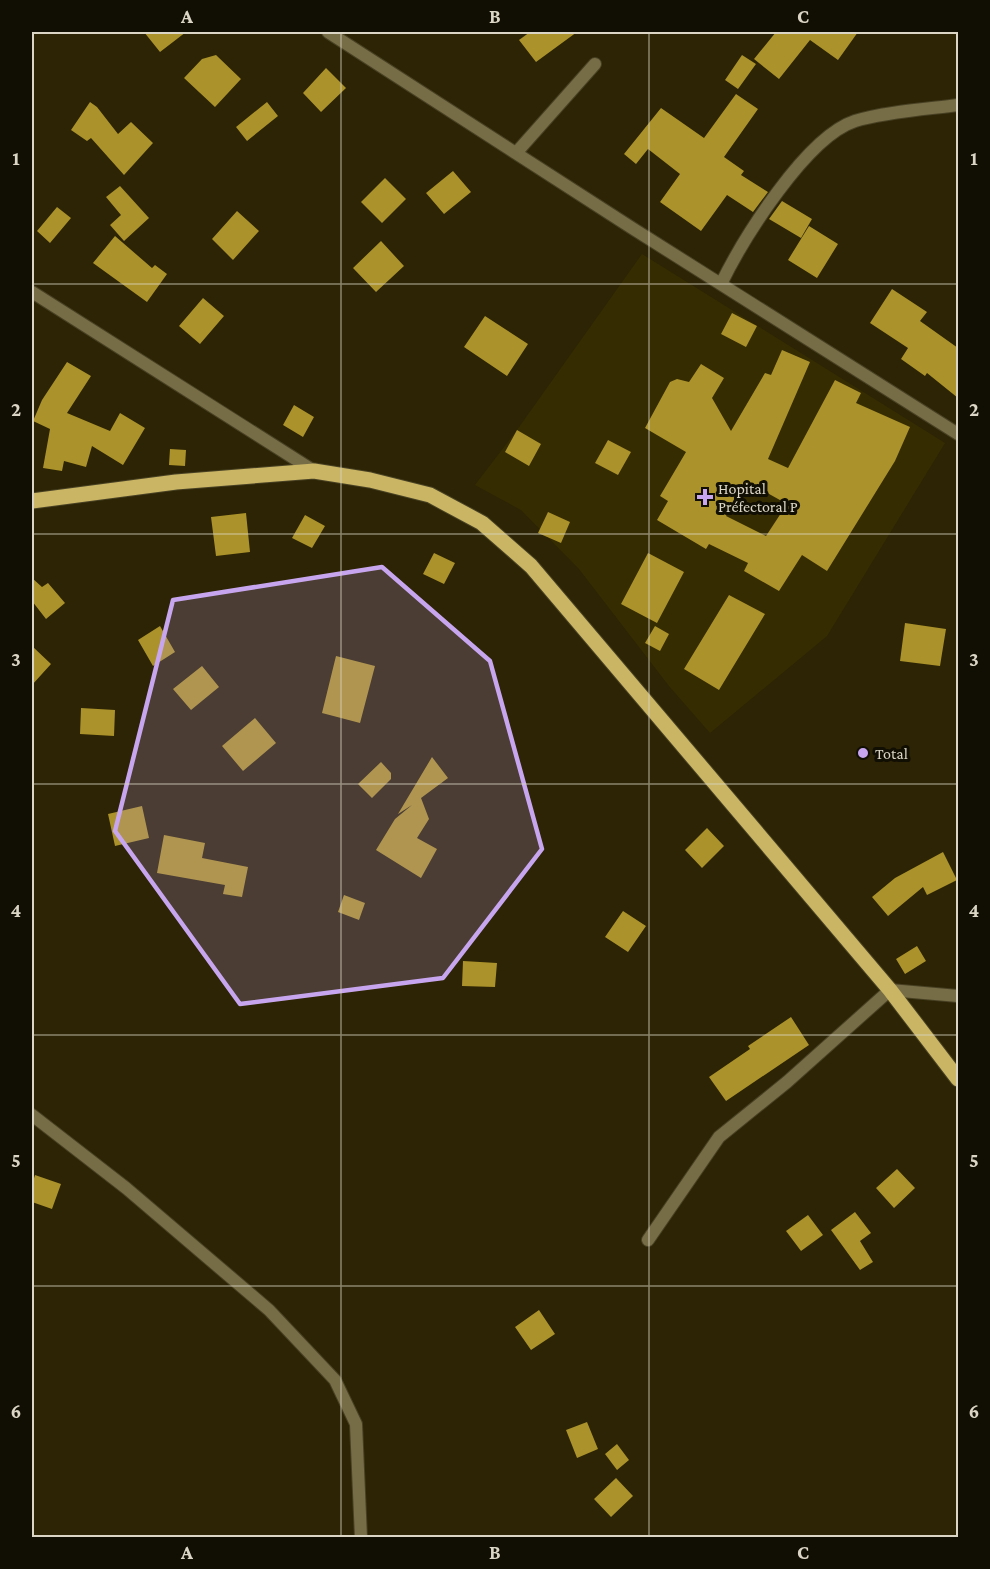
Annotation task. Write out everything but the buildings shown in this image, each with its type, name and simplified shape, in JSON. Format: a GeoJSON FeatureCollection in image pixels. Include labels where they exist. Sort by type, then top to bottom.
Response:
{"type":"FeatureCollection","features":[{"type":"Feature","properties":{"kind":"main road"},"geometry":{"type":"LineString","coordinates":[[32,501],[176,482],[314,471],[370,480],[430,495],[482,523],[531,566],[890,990],[958,1079]]}},
{"type":"Feature","properties":{"kind":"street"},"geometry":{"type":"LineString","coordinates":[[328,32],[958,434]]}},
{"type":"Feature","properties":{"kind":"street"},"geometry":{"type":"LineString","coordinates":[[516,153],[595,64]]}},
{"type":"Feature","properties":{"kind":"street"},"geometry":{"type":"LineString","coordinates":[[721,284],[732,261],[792,174],[821,140],[854,121],[958,105]]}},
{"type":"Feature","properties":{"kind":"street"},"geometry":{"type":"LineString","coordinates":[[32,292],[314,471]]}},
{"type":"Feature","properties":{"kind":"street"},"geometry":{"type":"LineString","coordinates":[[648,1240],[719,1137],[787,1082],[890,990],[958,996]]}},
{"type":"Feature","properties":{"kind":"street"},"geometry":{"type":"LineString","coordinates":[[32,1116],[126,1188],[269,1310],[335,1380],[356,1424],[361,1538]]}},
{"type":"Feature","properties":{"kind":"highlighted area"},"geometry":{"type":"Polygon","coordinates":[[[382,567],[490,661],[542,849],[443,978],[240,1004],[115,831],[173,600],[382,567]]]}},
{"type":"Feature","properties":{"kind":"shaded area","name":"Hopital Préfectoral P"},"geometry":{"type":"Polygon","coordinates":[[[642,254],[945,443],[827,636],[710,733],[669,686],[579,569],[521,510],[475,485],[517,430],[642,254]]]}},
{"type":"Feature","properties":{"kind":"place","name":"Hopital Préfectoral P"},"geometry":{"type":"Point","coordinates":[705,497]}},
{"type":"Feature","properties":{"kind":"place","name":"Total"},"geometry":{"type":"Point","coordinates":[863,753]}}]}
